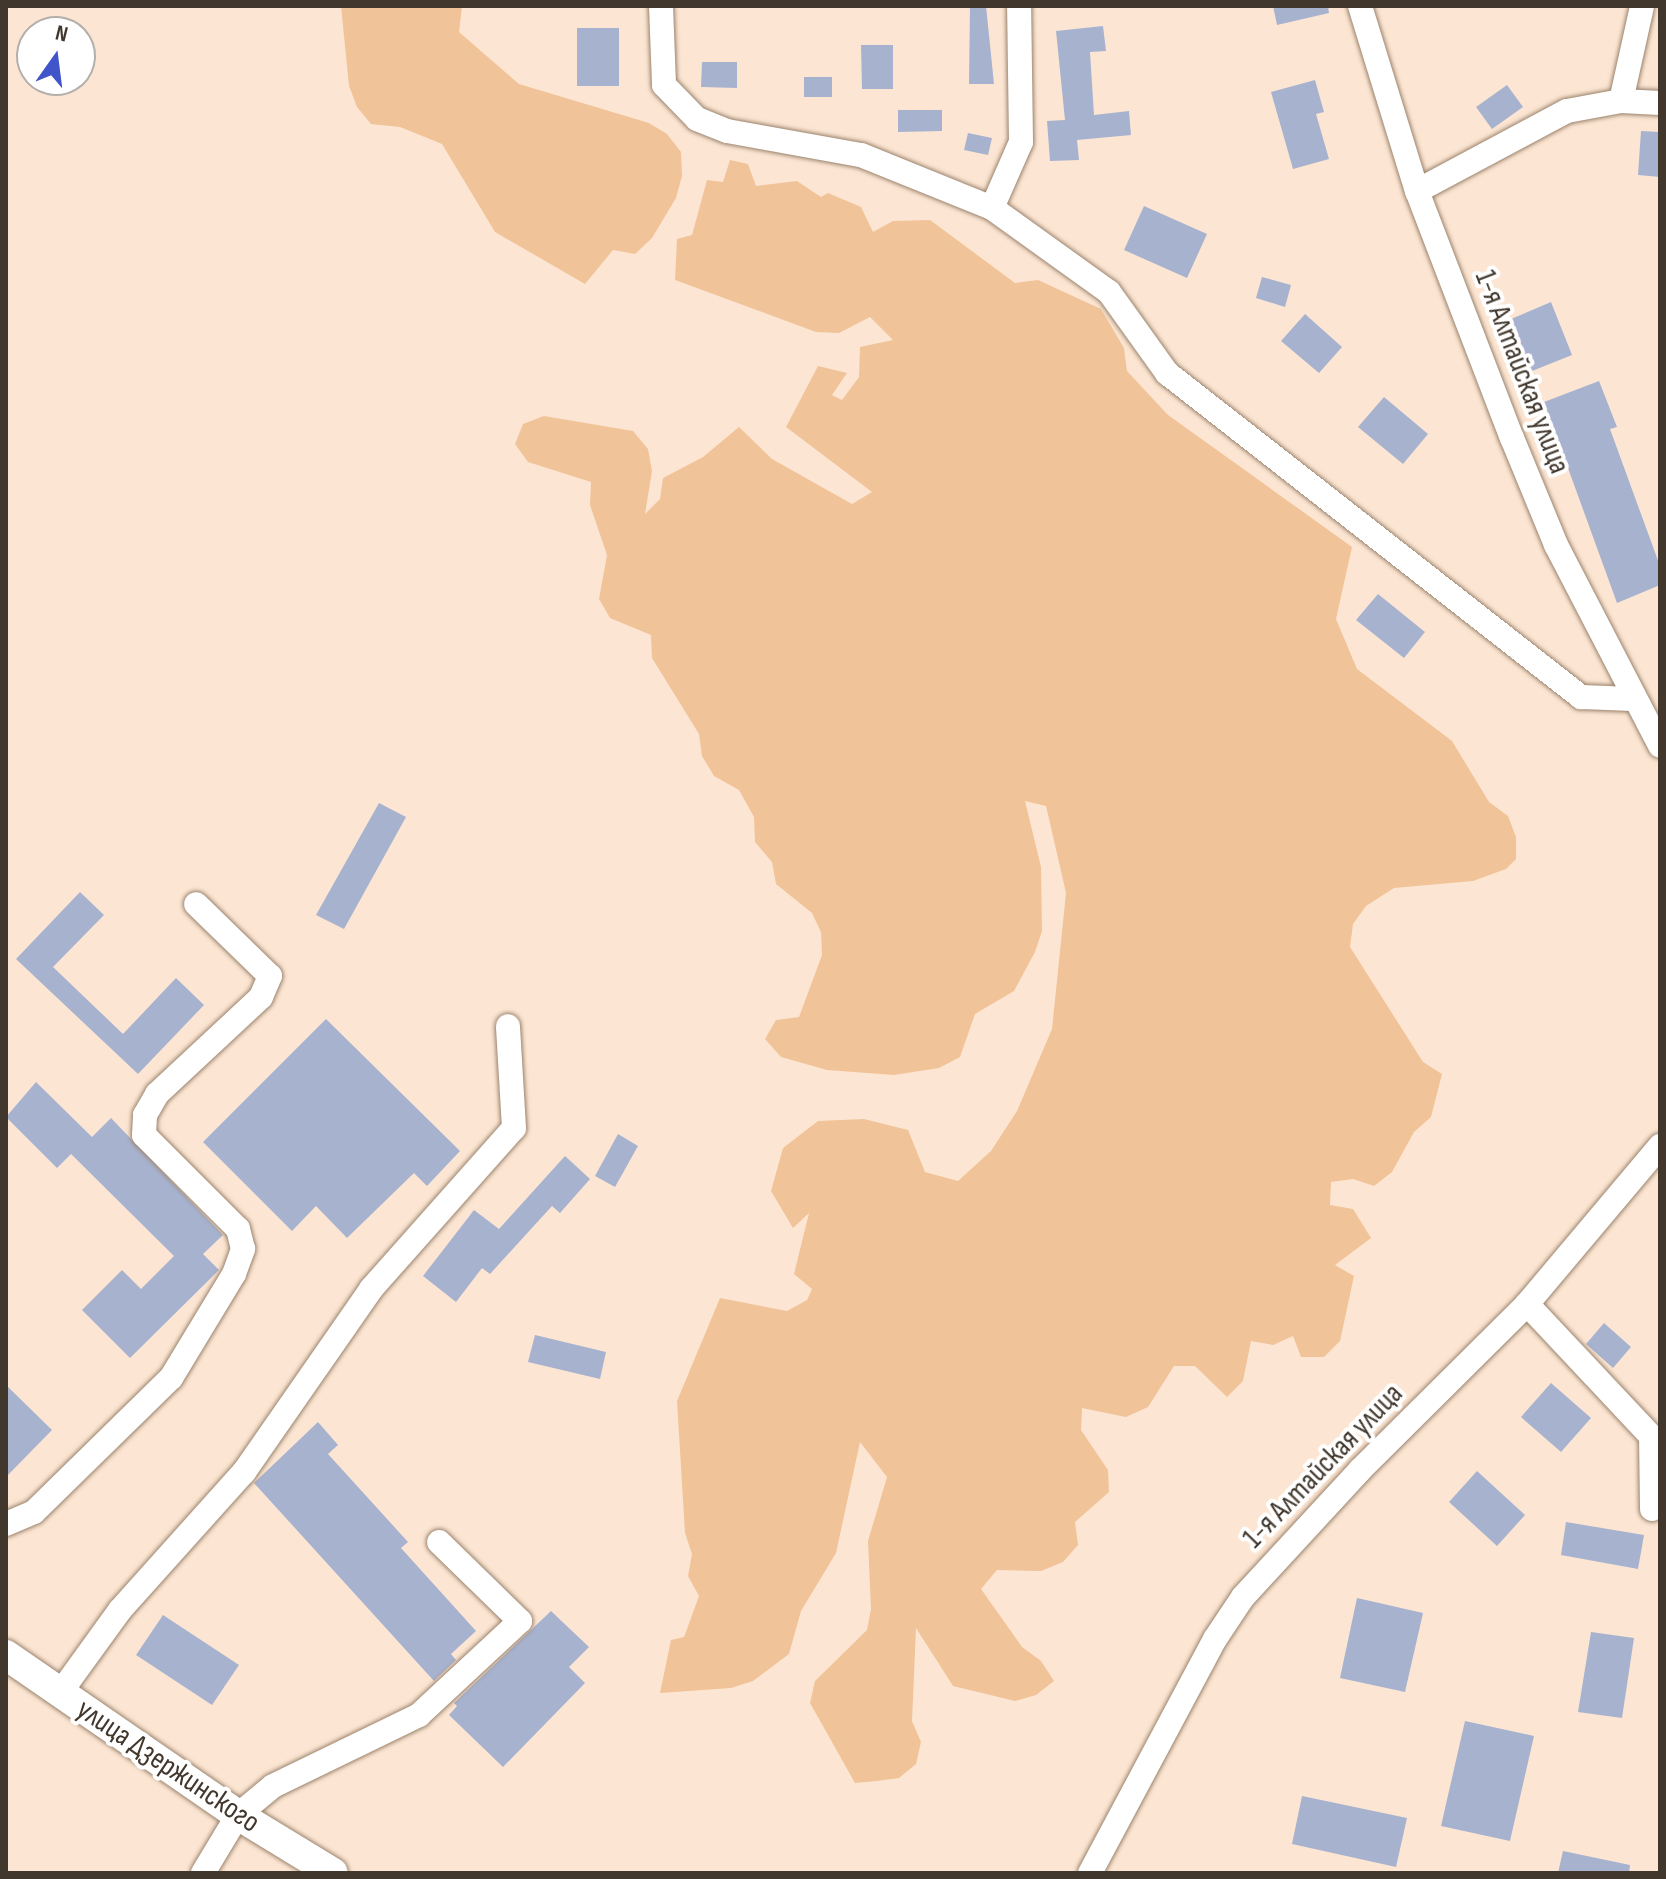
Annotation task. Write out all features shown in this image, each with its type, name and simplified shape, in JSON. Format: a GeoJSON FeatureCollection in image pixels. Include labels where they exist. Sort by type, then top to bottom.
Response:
{"type":"FeatureCollection","features":[{"type":"Feature","properties":{"kind":"main road","name":"улица Дзержинского"},"geometry":{"type":"LineString","coordinates":[[6,1655],[238,1815],[333,1873]]}},
{"type":"Feature","properties":{"kind":"street"},"geometry":{"type":"LineString","coordinates":[[661,6],[664,85],[684,109],[712,127],[861,155],[992,208],[1090,274],[1109,292],[1167,373],[1353,522],[1581,697],[1633,699]]}},
{"type":"Feature","properties":{"kind":"street"},"geometry":{"type":"LineString","coordinates":[[992,208],[1021,142],[1019,6]]}},
{"type":"Feature","properties":{"kind":"street","name":"1-я Алтайская улица"},"geometry":{"type":"LineString","coordinates":[[1360,6],[1417,191],[1556,545],[1660,746]]}},
{"type":"Feature","properties":{"kind":"street"},"geometry":{"type":"LineString","coordinates":[[1621,101],[1642,6]]}},
{"type":"Feature","properties":{"kind":"street"},"geometry":{"type":"LineString","coordinates":[[1417,191],[1543,121],[1621,101],[1660,103]]}},
{"type":"Feature","properties":{"kind":"street"},"geometry":{"type":"LineString","coordinates":[[6,1524],[34,1512],[171,1378],[234,1274],[243,1249],[238,1229],[144,1135],[145,1115],[157,1094],[261,997],[270,976],[196,904]]}},
{"type":"Feature","properties":{"kind":"street"},"geometry":{"type":"LineString","coordinates":[[60,1693],[120,1610],[244,1472],[371,1289],[514,1128],[508,1026]]}},
{"type":"Feature","properties":{"kind":"street","name":"1-я Алтайская улица"},"geometry":{"type":"LineString","coordinates":[[1090,1873],[1215,1639],[1243,1597],[1339,1491],[1527,1304],[1660,1146]]}},
{"type":"Feature","properties":{"kind":"street"},"geometry":{"type":"LineString","coordinates":[[1527,1304],[1651,1436],[1652,1509]]}},
{"type":"Feature","properties":{"kind":"street"},"geometry":{"type":"LineString","coordinates":[[203,1873],[238,1815],[273,1786],[419,1715],[520,1621],[439,1542]]}},
{"type":"Feature","properties":{"kind":"shaded area"},"geometry":{"type":"Polygon","coordinates":[[[341,6],[462,6],[459,32],[519,84],[649,123],[667,134],[681,152],[682,176],[676,198],[652,238],[635,254],[613,250],[585,284],[495,232],[442,144],[400,127],[371,124],[357,107],[349,86],[341,6]]]}},
{"type":"Feature","properties":{"kind":"shaded area"},"geometry":{"type":"Polygon","coordinates":[[[730,160],[748,164],[756,186],[797,181],[821,197],[828,193],[861,207],[873,232],[893,221],[930,220],[1015,283],[1038,280],[1101,309],[1124,348],[1127,371],[1168,415],[1352,547],[1336,619],[1357,669],[1452,741],[1489,802],[1508,816],[1516,837],[1516,859],[1506,869],[1473,881],[1394,888],[1366,906],[1353,924],[1350,947],[1423,1062],[1442,1074],[1431,1117],[1414,1132],[1392,1172],[1374,1186],[1353,1179],[1331,1182],[1330,1205],[1353,1209],[1371,1238],[1335,1265],[1354,1276],[1340,1341],[1324,1357],[1301,1357],[1293,1336],[1273,1345],[1251,1341],[1243,1381],[1227,1397],[1195,1366],[1174,1366],[1148,1407],[1126,1417],[1082,1408],[1081,1430],[1108,1470],[1109,1492],[1075,1522],[1078,1545],[1063,1562],[1041,1571],[997,1570],[981,1589],[1022,1647],[1041,1661],[1054,1681],[1036,1695],[1015,1701],[953,1686],[916,1628],[912,1721],[921,1742],[916,1764],[899,1778],[855,1783],[810,1703],[815,1681],[867,1630],[871,1609],[868,1541],[887,1477],[860,1442],[836,1553],[801,1611],[789,1654],[753,1681],[731,1688],[660,1693],[671,1640],[684,1637],[699,1596],[688,1576],[692,1554],[685,1533],[677,1401],[720,1298],[787,1311],[807,1300],[812,1289],[794,1274],[809,1213],[793,1228],[771,1191],[783,1148],[818,1121],[864,1119],[908,1130],[925,1172],[958,1181],[991,1151],[1017,1111],[1052,1029],[1066,893],[1046,806],[1025,801],[1041,867],[1042,931],[1035,952],[1014,991],[975,1014],[960,1057],[939,1068],[894,1075],[827,1070],[781,1057],[765,1039],[776,1020],[799,1017],[822,955],[821,932],[812,913],[776,884],[772,862],[755,842],[754,817],[739,790],[714,776],[702,756],[699,734],[652,658],[651,635],[610,618],[599,599],[607,555],[590,505],[591,482],[528,462],[515,444],[523,424],[544,416],[633,431],[648,449],[652,471],[645,514],[660,499],[663,478],[703,457],[739,427],[772,459],[852,504],[872,492],[786,427],[818,366],[847,373],[832,395],[842,400],[859,377],[860,347],[893,340],[870,317],[839,333],[816,332],[675,280],[677,239],[692,235],[707,180],[723,182],[730,160]]]}},
{"type":"Feature","properties":{"kind":"building"},"geometry":{"type":"Polygon","coordinates":[[[970,6],[986,6],[994,84],[969,84],[970,6]]]}},
{"type":"Feature","properties":{"kind":"building"},"geometry":{"type":"Polygon","coordinates":[[[1273,6],[1328,6],[1329,13],[1277,25],[1273,6]]]}},
{"type":"Feature","properties":{"kind":"building"},"geometry":{"type":"Polygon","coordinates":[[[1103,26],[1106,51],[1090,52],[1094,115],[1129,111],[1131,135],[1077,140],[1079,160],[1050,161],[1047,121],[1065,120],[1056,31],[1103,26]]]}},
{"type":"Feature","properties":{"kind":"building"},"geometry":{"type":"Polygon","coordinates":[[[577,28],[619,28],[619,86],[577,86],[577,28]]]}},
{"type":"Feature","properties":{"kind":"building"},"geometry":{"type":"Polygon","coordinates":[[[861,45],[893,45],[893,89],[862,89],[861,45]]]}},
{"type":"Feature","properties":{"kind":"building"},"geometry":{"type":"Polygon","coordinates":[[[702,62],[737,62],[737,88],[701,87],[702,62]]]}},
{"type":"Feature","properties":{"kind":"building"},"geometry":{"type":"Polygon","coordinates":[[[804,77],[832,77],[832,97],[804,97],[804,77]]]}},
{"type":"Feature","properties":{"kind":"building"},"geometry":{"type":"Polygon","coordinates":[[[1315,80],[1324,112],[1316,114],[1329,159],[1293,169],[1271,92],[1315,80]]]}},
{"type":"Feature","properties":{"kind":"building"},"geometry":{"type":"Polygon","coordinates":[[[1507,85],[1523,107],[1492,129],[1476,107],[1507,85]]]}},
{"type":"Feature","properties":{"kind":"building"},"geometry":{"type":"Polygon","coordinates":[[[898,110],[942,110],[942,131],[898,132],[898,110]]]}},
{"type":"Feature","properties":{"kind":"building"},"geometry":{"type":"Polygon","coordinates":[[[1641,131],[1660,132],[1660,177],[1638,175],[1641,131]]]}},
{"type":"Feature","properties":{"kind":"building"},"geometry":{"type":"Polygon","coordinates":[[[968,133],[992,138],[988,155],[964,150],[968,133]]]}},
{"type":"Feature","properties":{"kind":"building"},"geometry":{"type":"Polygon","coordinates":[[[1144,206],[1207,234],[1187,278],[1124,250],[1144,206]]]}},
{"type":"Feature","properties":{"kind":"building"},"geometry":{"type":"Polygon","coordinates":[[[1262,277],[1291,285],[1285,307],[1256,298],[1262,277]]]}},
{"type":"Feature","properties":{"kind":"building"},"geometry":{"type":"Polygon","coordinates":[[[1551,302],[1572,355],[1532,371],[1511,319],[1551,302]]]}},
{"type":"Feature","properties":{"kind":"building"},"geometry":{"type":"Polygon","coordinates":[[[1305,314],[1342,347],[1319,373],[1281,341],[1305,314]]]}},
{"type":"Feature","properties":{"kind":"building"},"geometry":{"type":"Polygon","coordinates":[[[1599,381],[1617,427],[1610,429],[1660,566],[1660,585],[1617,603],[1544,402],[1599,381]]]}},
{"type":"Feature","properties":{"kind":"building"},"geometry":{"type":"Polygon","coordinates":[[[1384,397],[1428,434],[1403,464],[1358,427],[1384,397]]]}},
{"type":"Feature","properties":{"kind":"building"},"geometry":{"type":"Polygon","coordinates":[[[1378,594],[1425,632],[1404,658],[1356,620],[1378,594]]]}},
{"type":"Feature","properties":{"kind":"building"},"geometry":{"type":"Polygon","coordinates":[[[379,803],[406,817],[344,929],[316,915],[379,803]]]}},
{"type":"Feature","properties":{"kind":"building"},"geometry":{"type":"Polygon","coordinates":[[[80,892],[104,915],[53,967],[123,1034],[176,978],[204,1005],[138,1074],[16,959],[80,892]]]}},
{"type":"Feature","properties":{"kind":"building"},"geometry":{"type":"Polygon","coordinates":[[[326,1019],[460,1151],[427,1186],[414,1173],[347,1238],[316,1206],[292,1231],[203,1142],[326,1019]]]}},
{"type":"Feature","properties":{"kind":"building"},"geometry":{"type":"Polygon","coordinates":[[[36,1082],[92,1137],[111,1118],[223,1235],[203,1254],[219,1270],[130,1358],[82,1310],[122,1270],[141,1289],[174,1256],[71,1154],[57,1168],[6,1117],[36,1082]]]}},
{"type":"Feature","properties":{"kind":"building"},"geometry":{"type":"Polygon","coordinates":[[[618,1134],[638,1146],[615,1187],[595,1176],[618,1134]]]}},
{"type":"Feature","properties":{"kind":"building"},"geometry":{"type":"Polygon","coordinates":[[[565,1156],[590,1179],[560,1213],[552,1206],[490,1274],[482,1268],[456,1302],[423,1276],[474,1210],[499,1229],[565,1156]]]}},
{"type":"Feature","properties":{"kind":"building"},"geometry":{"type":"Polygon","coordinates":[[[1604,1323],[1631,1347],[1613,1368],[1586,1344],[1604,1323]]]}},
{"type":"Feature","properties":{"kind":"building"},"geometry":{"type":"Polygon","coordinates":[[[535,1335],[606,1352],[600,1379],[528,1362],[535,1335]]]}},
{"type":"Feature","properties":{"kind":"building"},"geometry":{"type":"Polygon","coordinates":[[[1551,1383],[1591,1418],[1561,1452],[1521,1417],[1551,1383]]]}},
{"type":"Feature","properties":{"kind":"building"},"geometry":{"type":"Polygon","coordinates":[[[6,1385],[52,1430],[6,1477],[6,1385]]]}},
{"type":"Feature","properties":{"kind":"building"},"geometry":{"type":"Polygon","coordinates":[[[318,1422],[338,1445],[328,1454],[408,1542],[401,1548],[476,1631],[451,1654],[456,1660],[434,1681],[254,1483],[318,1422]]]}},
{"type":"Feature","properties":{"kind":"building"},"geometry":{"type":"Polygon","coordinates":[[[1477,1471],[1525,1515],[1497,1546],[1449,1502],[1477,1471]]]}},
{"type":"Feature","properties":{"kind":"building"},"geometry":{"type":"Polygon","coordinates":[[[1566,1522],[1644,1535],[1638,1569],[1561,1555],[1566,1522]]]}},
{"type":"Feature","properties":{"kind":"building"},"geometry":{"type":"Polygon","coordinates":[[[1357,1598],[1423,1613],[1405,1692],[1340,1678],[1357,1598]]]}},
{"type":"Feature","properties":{"kind":"building"},"geometry":{"type":"Polygon","coordinates":[[[551,1611],[589,1647],[569,1667],[585,1683],[503,1767],[449,1715],[457,1706],[454,1703],[551,1611]]]}},
{"type":"Feature","properties":{"kind":"building"},"geometry":{"type":"Polygon","coordinates":[[[163,1615],[239,1665],[212,1705],[136,1655],[163,1615]]]}},
{"type":"Feature","properties":{"kind":"building"},"geometry":{"type":"Polygon","coordinates":[[[1591,1632],[1634,1638],[1622,1718],[1578,1712],[1591,1632]]]}},
{"type":"Feature","properties":{"kind":"building"},"geometry":{"type":"Polygon","coordinates":[[[1465,1721],[1534,1736],[1510,1841],[1441,1826],[1465,1721]]]}},
{"type":"Feature","properties":{"kind":"building"},"geometry":{"type":"Polygon","coordinates":[[[1302,1796],[1407,1818],[1396,1867],[1292,1844],[1302,1796]]]}},
{"type":"Feature","properties":{"kind":"building"},"geometry":{"type":"Polygon","coordinates":[[[1563,1851],[1630,1865],[1629,1873],[1558,1873],[1563,1851]]]}}]}
